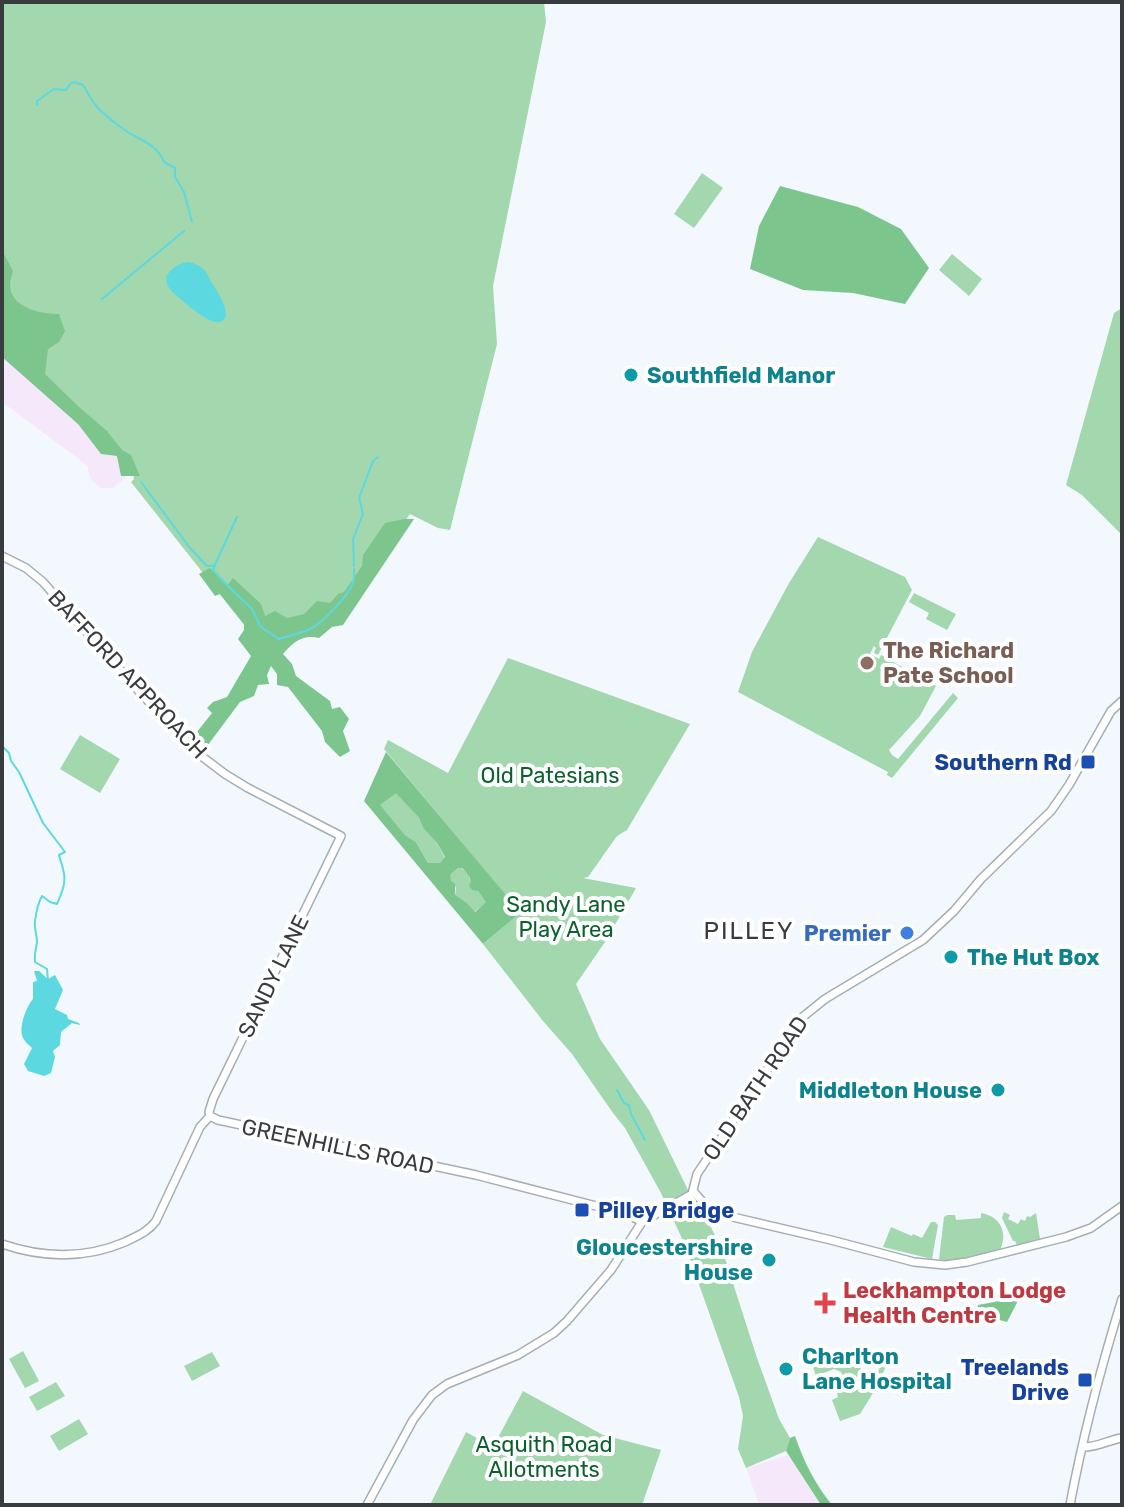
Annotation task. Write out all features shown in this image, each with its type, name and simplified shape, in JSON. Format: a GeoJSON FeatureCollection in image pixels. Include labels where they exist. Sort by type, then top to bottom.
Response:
{"type":"FeatureCollection","features":[{"type":"Feature","properties":{"kind":"street","name":"BAFFORD APPROACH"},"geometry":{"type":"LineString","coordinates":[[2,556],[26,568],[43,582],[193,749],[248,788],[341,836]]}},
{"type":"Feature","properties":{"kind":"street","name":"OLD BATH ROAD"},"geometry":{"type":"LineString","coordinates":[[367,1505],[413,1420],[432,1395],[447,1384],[518,1355],[554,1333],[567,1321],[611,1270],[642,1222],[694,1192],[697,1174],[799,1020],[825,999],[923,940],[954,911],[981,879],[1051,811],[1111,711],[1122,701]]}},
{"type":"Feature","properties":{"kind":"street","name":"SANDY LANE"},"geometry":{"type":"LineString","coordinates":[[2,1244],[43,1254],[81,1254],[114,1246],[145,1232],[156,1221],[200,1127],[210,1116],[213,1099],[341,836]]}},
{"type":"Feature","properties":{"kind":"street","name":"GREENHILLS ROAD"},"geometry":{"type":"LineString","coordinates":[[210,1116],[466,1173],[627,1214],[642,1222]]}},
{"type":"Feature","properties":{"kind":"street"},"geometry":{"type":"LineString","coordinates":[[694,1192],[707,1207],[720,1214],[914,1262],[945,1265],[1066,1237],[1091,1228],[1122,1206]]}},
{"type":"Feature","properties":{"kind":"street"},"geometry":{"type":"LineString","coordinates":[[1070,1505],[1105,1353],[1122,1299]]}},
{"type":"Feature","properties":{"kind":"street"},"geometry":{"type":"LineString","coordinates":[[1082,1447],[1091,1448],[1122,1438]]}},
{"type":"Feature","properties":{"kind":"shaded area"},"geometry":{"type":"Polygon","coordinates":[[[2,346],[118,453],[128,471],[124,479],[113,488],[101,488],[92,481],[88,466],[2,402],[2,346]]]}},
{"type":"Feature","properties":{"kind":"shaded area"},"geometry":{"type":"Polygon","coordinates":[[[792,1454],[825,1505],[757,1505],[746,1468],[792,1454]]]}},
{"type":"Feature","properties":{"kind":"green space"},"geometry":{"type":"Polygon","coordinates":[[[2,2],[544,2],[546,22],[493,286],[497,344],[450,530],[438,528],[410,514],[355,593],[271,659],[131,482],[133,472],[2,345],[2,2]]]}},
{"type":"Feature","properties":{"kind":"green space"},"geometry":{"type":"Polygon","coordinates":[[[702,173],[723,188],[694,228],[674,214],[702,173]]]}},
{"type":"Feature","properties":{"kind":"green space"},"geometry":{"type":"Polygon","coordinates":[[[780,186],[858,207],[901,229],[929,268],[905,304],[853,293],[803,290],[750,269],[759,226],[780,186]]]}},
{"type":"Feature","properties":{"kind":"green space"},"geometry":{"type":"Polygon","coordinates":[[[2,250],[13,271],[10,285],[15,299],[36,311],[59,314],[65,331],[59,342],[48,349],[45,374],[107,431],[122,450],[131,455],[140,476],[121,476],[117,456],[101,454],[78,424],[2,357],[2,250]]]}},
{"type":"Feature","properties":{"kind":"green space"},"geometry":{"type":"Polygon","coordinates":[[[952,254],[982,279],[969,296],[939,270],[952,254]]]}},
{"type":"Feature","properties":{"kind":"green space"},"geometry":{"type":"Polygon","coordinates":[[[1122,308],[1122,535],[1082,495],[1066,485],[1114,313],[1122,308]]]}},
{"type":"Feature","properties":{"kind":"green space"},"geometry":{"type":"Polygon","coordinates":[[[414,519],[343,625],[332,627],[319,638],[299,640],[283,654],[292,664],[296,676],[330,701],[332,709],[340,707],[349,719],[343,731],[350,751],[340,757],[325,742],[322,731],[288,687],[277,685],[277,674],[271,666],[267,675],[269,684],[258,685],[254,696],[240,702],[202,753],[189,742],[212,713],[207,708],[227,697],[251,656],[238,639],[244,624],[220,594],[215,596],[199,574],[210,568],[227,586],[233,578],[261,604],[265,616],[275,611],[287,618],[304,614],[317,601],[330,603],[344,592],[362,566],[363,555],[385,523],[414,519]]]}},
{"type":"Feature","properties":{"kind":"green space","name":"The Richard Pate School"},"geometry":{"type":"Polygon","coordinates":[[[818,537],[905,577],[912,590],[878,655],[874,653],[874,646],[870,654],[879,659],[881,655],[936,686],[920,716],[889,750],[892,755],[898,759],[953,693],[958,698],[892,778],[887,775],[888,772],[738,692],[752,652],[818,537]]]}},
{"type":"Feature","properties":{"kind":"green space"},"geometry":{"type":"Polygon","coordinates":[[[914,593],[956,614],[947,630],[926,619],[929,613],[909,602],[914,593]]]}},
{"type":"Feature","properties":{"kind":"green space"},"geometry":{"type":"Polygon","coordinates":[[[508,658],[690,724],[627,830],[617,836],[588,877],[583,878],[636,888],[576,984],[600,1039],[649,1110],[688,1190],[722,1249],[757,1358],[779,1419],[790,1438],[786,1451],[746,1468],[738,1449],[743,1416],[739,1397],[685,1245],[661,1193],[625,1128],[572,1054],[483,944],[524,910],[524,905],[517,909],[384,749],[388,740],[448,773],[508,658]]]}},
{"type":"Feature","properties":{"kind":"green space"},"geometry":{"type":"Polygon","coordinates":[[[80,735],[120,759],[100,793],[60,769],[80,735]]]}},
{"type":"Feature","properties":{"kind":"green space"},"geometry":{"type":"Polygon","coordinates":[[[386,752],[517,908],[525,905],[524,910],[483,944],[364,801],[386,752]],[[396,793],[380,805],[405,835],[416,842],[428,863],[440,863],[445,857],[437,843],[396,793]],[[458,868],[450,875],[455,884],[455,895],[475,912],[486,902],[478,891],[472,890],[467,874],[458,868]]]}},
{"type":"Feature","properties":{"kind":"green space"},"geometry":{"type":"Polygon","coordinates":[[[396,792],[437,843],[445,858],[440,863],[428,863],[416,842],[405,835],[379,805],[396,792]]]}},
{"type":"Feature","properties":{"kind":"green space"},"geometry":{"type":"Polygon","coordinates":[[[458,868],[469,874],[470,882],[487,902],[474,912],[455,896],[456,888],[449,879],[458,868]]]}},
{"type":"Feature","properties":{"kind":"green space"},"geometry":{"type":"Polygon","coordinates":[[[1004,1212],[1010,1215],[1008,1219],[1018,1224],[1021,1219],[1025,1221],[1027,1216],[1036,1213],[1040,1239],[1017,1245],[1002,1218],[1004,1212]]]}},
{"type":"Feature","properties":{"kind":"green space"},"geometry":{"type":"Polygon","coordinates":[[[981,1213],[994,1218],[1001,1227],[1003,1239],[999,1252],[951,1263],[939,1259],[944,1217],[955,1215],[956,1220],[981,1218],[981,1213]]]}},
{"type":"Feature","properties":{"kind":"green space"},"geometry":{"type":"Polygon","coordinates":[[[931,1222],[938,1225],[932,1259],[883,1247],[891,1227],[922,1238],[931,1222]]]}},
{"type":"Feature","properties":{"kind":"green space"},"geometry":{"type":"Polygon","coordinates":[[[1020,1297],[1007,1322],[977,1314],[978,1305],[1020,1297]]]}},
{"type":"Feature","properties":{"kind":"green space"},"geometry":{"type":"Polygon","coordinates":[[[23,1351],[39,1381],[25,1388],[9,1359],[23,1351]]]}},
{"type":"Feature","properties":{"kind":"green space"},"geometry":{"type":"Polygon","coordinates":[[[212,1352],[220,1366],[192,1381],[184,1366],[212,1352]]]}},
{"type":"Feature","properties":{"kind":"green space"},"geometry":{"type":"Polygon","coordinates":[[[828,1358],[831,1364],[832,1360],[839,1361],[839,1365],[861,1368],[857,1377],[869,1385],[879,1370],[881,1360],[888,1361],[860,1414],[840,1421],[832,1400],[838,1397],[841,1389],[839,1383],[844,1380],[841,1372],[834,1369],[817,1379],[812,1364],[828,1358]]]}},
{"type":"Feature","properties":{"kind":"green space"},"geometry":{"type":"Polygon","coordinates":[[[56,1382],[65,1396],[37,1411],[29,1397],[56,1382]]]}},
{"type":"Feature","properties":{"kind":"green space","name":"Asquith Road Allotments"},"geometry":{"type":"Polygon","coordinates":[[[523,1391],[603,1435],[661,1450],[642,1505],[430,1505],[466,1432],[493,1447],[523,1391]]]}},
{"type":"Feature","properties":{"kind":"green space"},"geometry":{"type":"Polygon","coordinates":[[[79,1419],[88,1434],[59,1451],[50,1436],[79,1419]]]}},
{"type":"Feature","properties":{"kind":"green space"},"geometry":{"type":"Polygon","coordinates":[[[795,1436],[810,1472],[832,1505],[821,1505],[786,1451],[790,1438],[795,1436]]]}},
{"type":"Feature","properties":{"kind":"water"},"geometry":{"type":"Polygon","coordinates":[[[189,262],[205,271],[219,295],[226,313],[222,321],[205,318],[168,286],[166,277],[170,271],[189,262]]]}},
{"type":"Feature","properties":{"kind":"water"},"geometry":{"type":"Polygon","coordinates":[[[34,971],[39,971],[48,979],[55,975],[63,990],[55,1009],[80,1025],[72,1023],[61,1032],[60,1045],[53,1051],[55,1057],[51,1073],[44,1076],[28,1071],[24,1064],[32,1048],[23,1038],[21,1029],[25,1012],[33,999],[33,982],[37,981],[34,971]]]}},
{"type":"Feature","properties":{"kind":"waterway"},"geometry":{"type":"LineString","coordinates":[[37,105],[37,101],[54,89],[66,90],[74,82],[83,85],[104,114],[153,147],[164,162],[175,168],[175,177],[184,192],[192,222]]}},
{"type":"Feature","properties":{"kind":"waterway"},"geometry":{"type":"LineString","coordinates":[[102,299],[184,231]]}},
{"type":"Feature","properties":{"kind":"waterway"},"geometry":{"type":"LineString","coordinates":[[354,566],[353,539],[363,514],[359,498],[373,461],[378,457]]}},
{"type":"Feature","properties":{"kind":"waterway"},"geometry":{"type":"LineString","coordinates":[[141,482],[190,548],[207,566],[214,566]]}},
{"type":"Feature","properties":{"kind":"waterway"},"geometry":{"type":"LineString","coordinates":[[237,517],[213,569],[252,609],[261,627],[279,639],[310,629],[327,616],[350,588],[354,569]]}},
{"type":"Feature","properties":{"kind":"waterway"},"geometry":{"type":"LineString","coordinates":[[2,746],[9,753],[43,823],[65,852],[59,855],[64,878],[57,904],[42,896],[35,921],[35,962],[47,969],[48,981]]}},
{"type":"Feature","properties":{"kind":"waterway"},"geometry":{"type":"LineString","coordinates":[[617,1090],[624,1103],[629,1105],[645,1140]]}},
{"type":"Feature","properties":{"kind":"place","name":"Southfield Manor"},"geometry":{"type":"Point","coordinates":[631,375]}},
{"type":"Feature","properties":{"kind":"place","name":"The Richard Pate School"},"geometry":{"type":"Point","coordinates":[867,663]}},
{"type":"Feature","properties":{"kind":"place","name":"Southern Rd"},"geometry":{"type":"Point","coordinates":[1088,762]}},
{"type":"Feature","properties":{"kind":"place","name":"Premier"},"geometry":{"type":"Point","coordinates":[907,933]}},
{"type":"Feature","properties":{"kind":"place","name":"The Hut Box"},"geometry":{"type":"Point","coordinates":[951,957]}},
{"type":"Feature","properties":{"kind":"place","name":"Middleton House"},"geometry":{"type":"Point","coordinates":[998,1090]}},
{"type":"Feature","properties":{"kind":"place","name":"Pilley Bridge"},"geometry":{"type":"Point","coordinates":[582,1210]}},
{"type":"Feature","properties":{"kind":"place","name":"Gloucestershire House"},"geometry":{"type":"Point","coordinates":[769,1260]}},
{"type":"Feature","properties":{"kind":"place","name":"Leckhampton Lodge Health Centre"},"geometry":{"type":"Point","coordinates":[825,1303]}},
{"type":"Feature","properties":{"kind":"place","name":"Charlton Lane Hospital"},"geometry":{"type":"Point","coordinates":[786,1369]}},
{"type":"Feature","properties":{"kind":"place","name":"Treelands Drive"},"geometry":{"type":"Point","coordinates":[1085,1380]}},
{"type":"Feature","properties":{"kind":"district","name":"PILLEY"},"geometry":{"type":"Point","coordinates":[749,931]}},
{"type":"Feature","properties":{"kind":"park label","name":"Old Patesians"},"geometry":{"type":"Point","coordinates":[550,775]}},
{"type":"Feature","properties":{"kind":"park label","name":"Sandy Lane Play Area"},"geometry":{"type":"Point","coordinates":[566,916]}}]}
